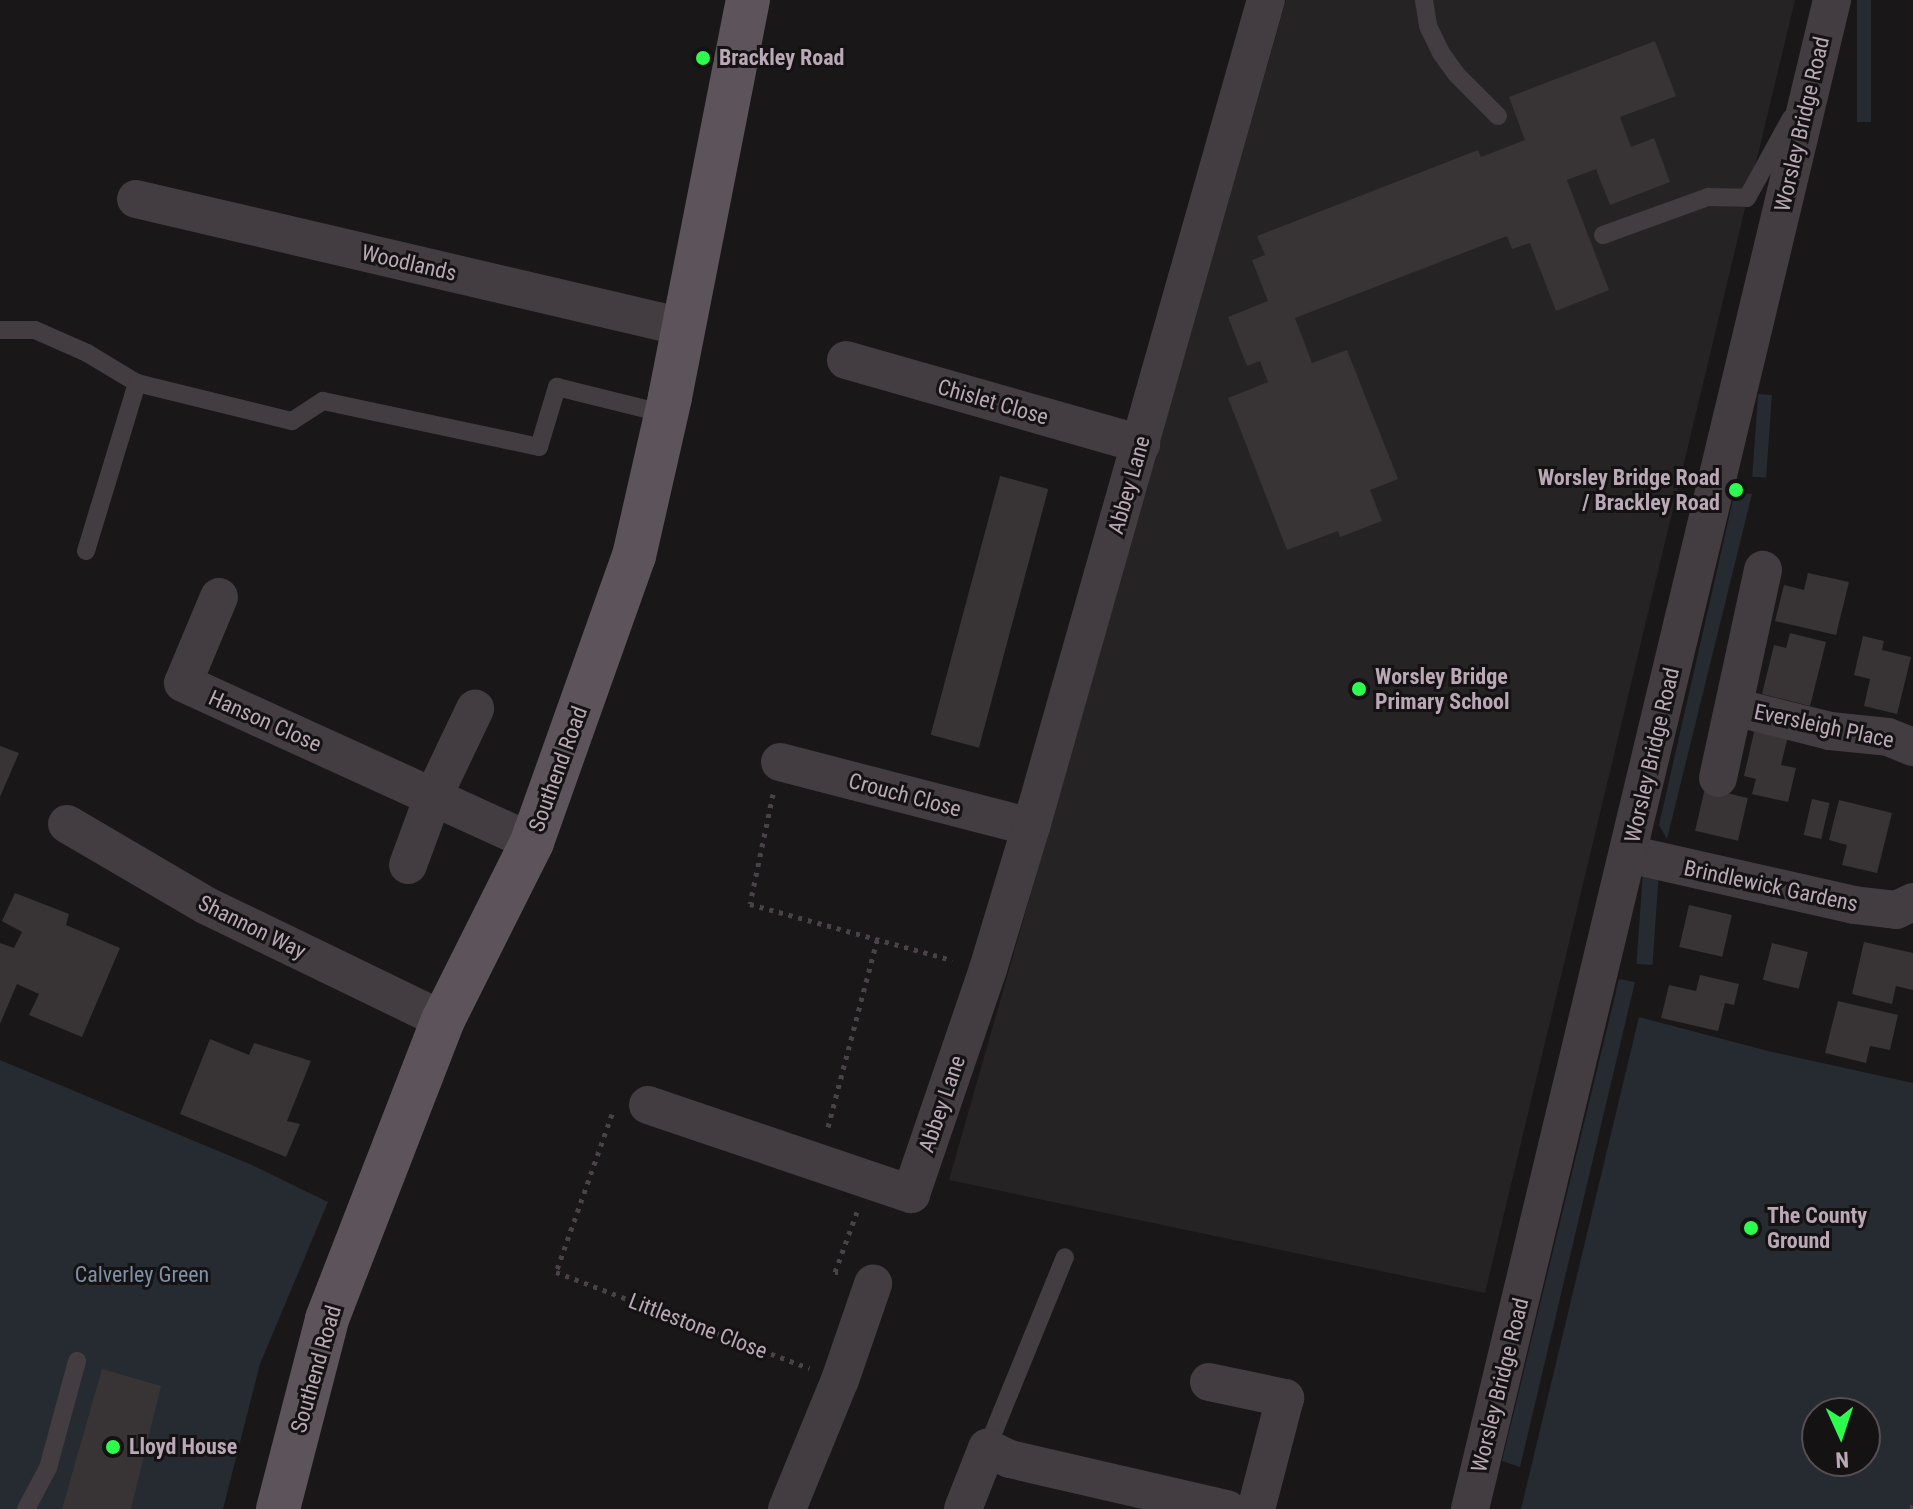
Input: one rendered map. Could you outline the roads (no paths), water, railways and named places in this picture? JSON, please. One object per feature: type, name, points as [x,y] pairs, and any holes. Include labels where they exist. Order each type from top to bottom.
[{"type":"main road","name":"Southend Road","points":[[278,1509],[327,1319],[443,1020],[532,842],[634,556],[666,414],[748,0]]},
{"type":"street","name":"Abbey Lane","points":[[648,1105],[911,1194],[988,969],[1031,827],[1266,0]]},
{"type":"street","name":"Worsley Bridge Road","points":[[1470,1509],[1832,0]]},
{"type":"street","name":"Woodlands","points":[[136,199],[683,327]]},
{"type":"street","name":"Chislet Close","points":[[846,360],[1141,444]]},
{"type":"street","name":"Eversleigh Place","points":[[1718,778],[1763,570]]},
{"type":"street","name":"Hanson Close","points":[[219,597],[183,683],[532,842]]},
{"type":"street","name":"Eversleigh Place","points":[[1734,707],[1830,731],[1888,737],[1913,747]]},
{"type":"street","points":[[408,865],[433,797],[475,709]]},
{"type":"street","name":"Crouch Close","points":[[780,762],[1031,827]]},
{"type":"street","name":"Shannon Way","points":[[67,824],[207,906],[443,1020]]},
{"type":"street","name":"Brindlewick Gardens","points":[[1628,854],[1854,905],[1896,910],[1913,902]]},
{"type":"street","points":[[790,1501],[840,1380],[873,1284]]},
{"type":"street","points":[[1209,1382],[1285,1398],[1256,1509]]},
{"type":"street","points":[[963,1509],[987,1448],[1010,1459],[1227,1509]]},
{"type":"lane","points":[[1424,0],[1428,26],[1441,53],[1457,75],[1498,116]]},
{"type":"lane","points":[[1603,235],[1708,197],[1728,194],[1747,198],[1813,77]]},
{"type":"lane","points":[[0,330],[35,330],[87,353],[137,383],[292,421],[323,401],[539,447],[557,387],[666,414]]},
{"type":"lane","points":[[86,551],[137,383]]},
{"type":"lane","points":[[987,1448],[1065,1257]]},
{"type":"lane","points":[[26,1509],[48,1468],[77,1361]]},
{"type":"place","name":"Brackley Road","points":[[703,58]]},
{"type":"place","name":"Worsley Bridge Road / Brackley Road","points":[[1736,490]]},
{"type":"place","name":"Worsley Bridge Primary School","points":[[1359,689]]},
{"type":"place","name":"The County Ground","points":[[1751,1228]]},
{"type":"place","name":"Lloyd House","points":[[113,1447]]},
{"type":"park label","name":"Calverley Green","points":[[142,1275]]}]
